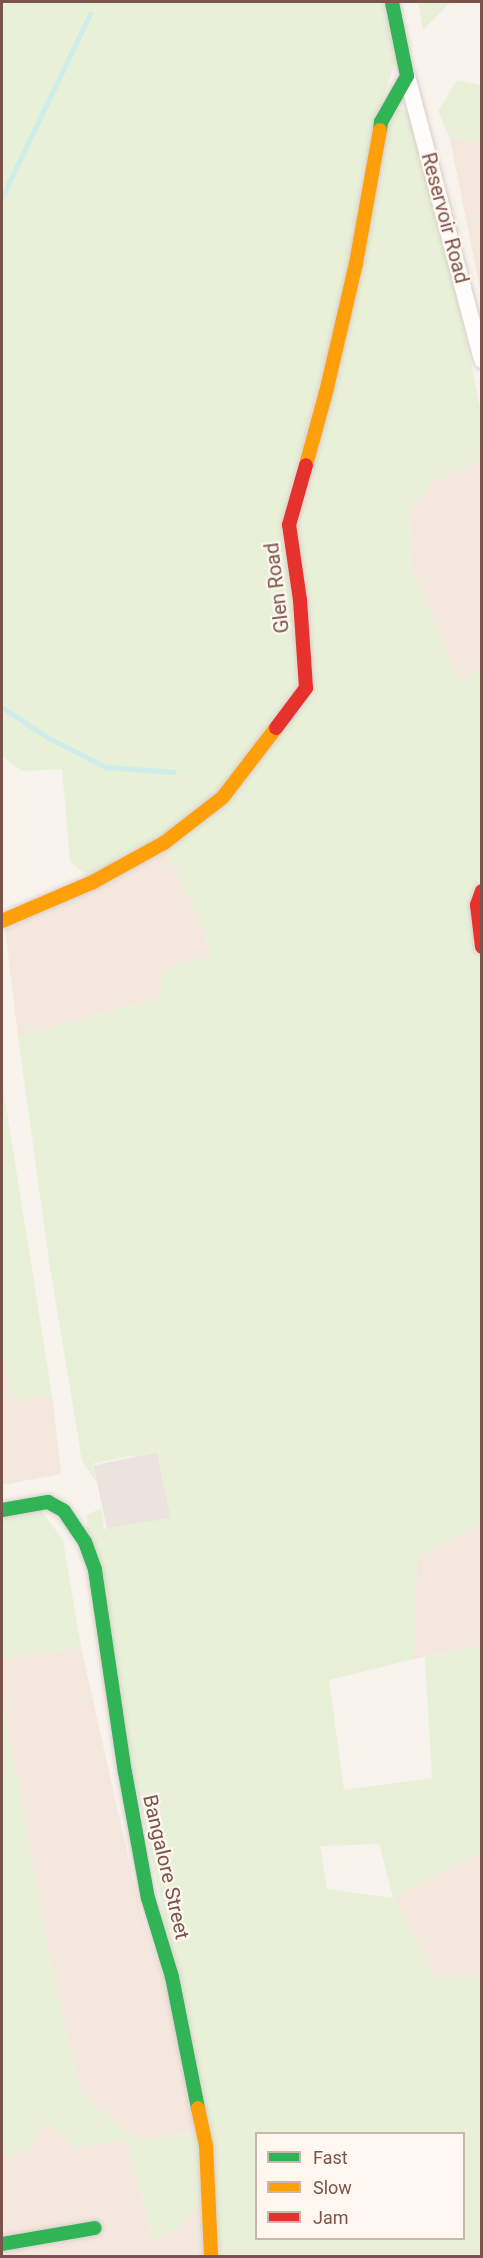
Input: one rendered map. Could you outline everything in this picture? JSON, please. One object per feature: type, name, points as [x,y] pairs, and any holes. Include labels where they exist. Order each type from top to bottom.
[{"type":"street","points":[[392,2],[407,76]]},
{"type":"street","name":"Reservoir Road","points":[[407,76],[482,360]]},
{"type":"street","name":"Glen Road","points":[[2,921],[93,882],[172,836],[223,797],[306,688],[300,600],[289,525],[333,365],[356,263],[381,122],[407,76]]},
{"type":"street","points":[[482,891],[477,905],[482,947]]},
{"type":"street","name":"Bangalore Street","points":[[2,1510],[48,1502],[64,1511],[77,1527],[95,1570],[125,1772],[148,1898],[172,1977],[206,2145],[211,2256]]},
{"type":"street","points":[[2,2244],[95,2228]]},
{"type":"shaded area","points":[[450,139],[481,141],[481,294]]},
{"type":"shaded area","points":[[481,459],[481,669],[459,682],[412,570],[410,510],[431,482]]},
{"type":"shaded area","points":[[166,851],[204,931],[210,958],[183,962],[158,998],[18,1036],[5,929]]},
{"type":"shaded area","points":[[2,1348],[12,1400],[52,1395],[61,1474],[2,1485]]},
{"type":"shaded area","points":[[157,1452],[171,1519],[108,1532],[93,1466]]},
{"type":"shaded area","points":[[481,1525],[481,1646],[414,1659],[417,1556]]},
{"type":"shaded area","points":[[81,1647],[141,1914],[168,1989],[197,2133],[134,2139],[80,2092],[48,1951],[13,1763],[2,1693],[2,1659]]},
{"type":"shaded area","points":[[481,1853],[481,1975],[436,1977],[393,1898]]},
{"type":"shaded area","points":[[46,2121],[77,2147],[126,2140],[153,2240],[202,2204],[207,2256],[2,2256],[2,2156],[26,2151]]},
{"type":"green space","points":[[2,2],[385,2],[398,54],[376,121],[347,280],[281,527],[295,604],[297,687],[217,793],[161,838],[89,878],[70,861],[62,769],[22,771],[3,757],[2,752]]},
{"type":"green space","points":[[418,2],[451,2],[423,30]]},
{"type":"green space","points":[[457,80],[481,85],[481,141],[450,139],[438,111]]},
{"type":"green space","points":[[402,108],[410,116],[419,141],[462,318],[481,413],[481,459],[431,482],[410,510],[412,570],[459,681],[481,669],[482,875],[472,896],[482,971],[482,1525],[417,1556],[414,1659],[329,1680],[344,1790],[432,1778],[425,1657],[481,1646],[481,1853],[393,1898],[436,1977],[481,1975],[481,2256],[219,2256],[162,1907],[87,1555],[87,1515],[101,1508],[104,1529],[171,1518],[157,1452],[94,1463],[96,1482],[82,1461],[49,1261],[18,1036],[158,998],[163,973],[183,962],[210,958],[204,931],[166,851],[314,695],[296,526],[391,112]],"holes":[[[379,1844],[393,1898],[327,1889],[320,1846]]]},
{"type":"green space","points":[[2,1081],[52,1395],[12,1400],[2,1348]]},
{"type":"green space","points":[[41,1510],[63,1540],[81,1647],[2,1659],[2,1518]]},
{"type":"green space","points":[[2,1693],[48,1951],[80,2092],[134,2139],[197,2133],[202,2204],[178,2228],[153,2240],[126,2140],[77,2147],[46,2122],[26,2152],[2,2156]]},
{"type":"waterway","points":[[2,197],[90,14]]},
{"type":"waterway","points":[[2,707],[47,737],[106,767],[174,772]]},
{"type":"traffic: fast","points":[[380,130],[381,122],[407,76],[392,2]]},
{"type":"traffic: fast","points":[[2,1510],[48,1502],[64,1511],[85,1542],[95,1570],[125,1772],[148,1898],[172,1977],[198,2108]]},
{"type":"traffic: fast","points":[[2,2244],[95,2228]]},
{"type":"traffic: slow","points":[[306,465],[327,388],[356,263],[380,130]]},
{"type":"traffic: slow","points":[[2,921],[93,882],[164,843],[223,797],[276,728]]},
{"type":"traffic: slow","points":[[198,2108],[206,2145],[211,2256]]},
{"type":"traffic: jam","points":[[276,728],[306,688],[300,600],[289,525],[306,465]]},
{"type":"traffic: jam","points":[[482,891],[477,905],[482,947]]}]
